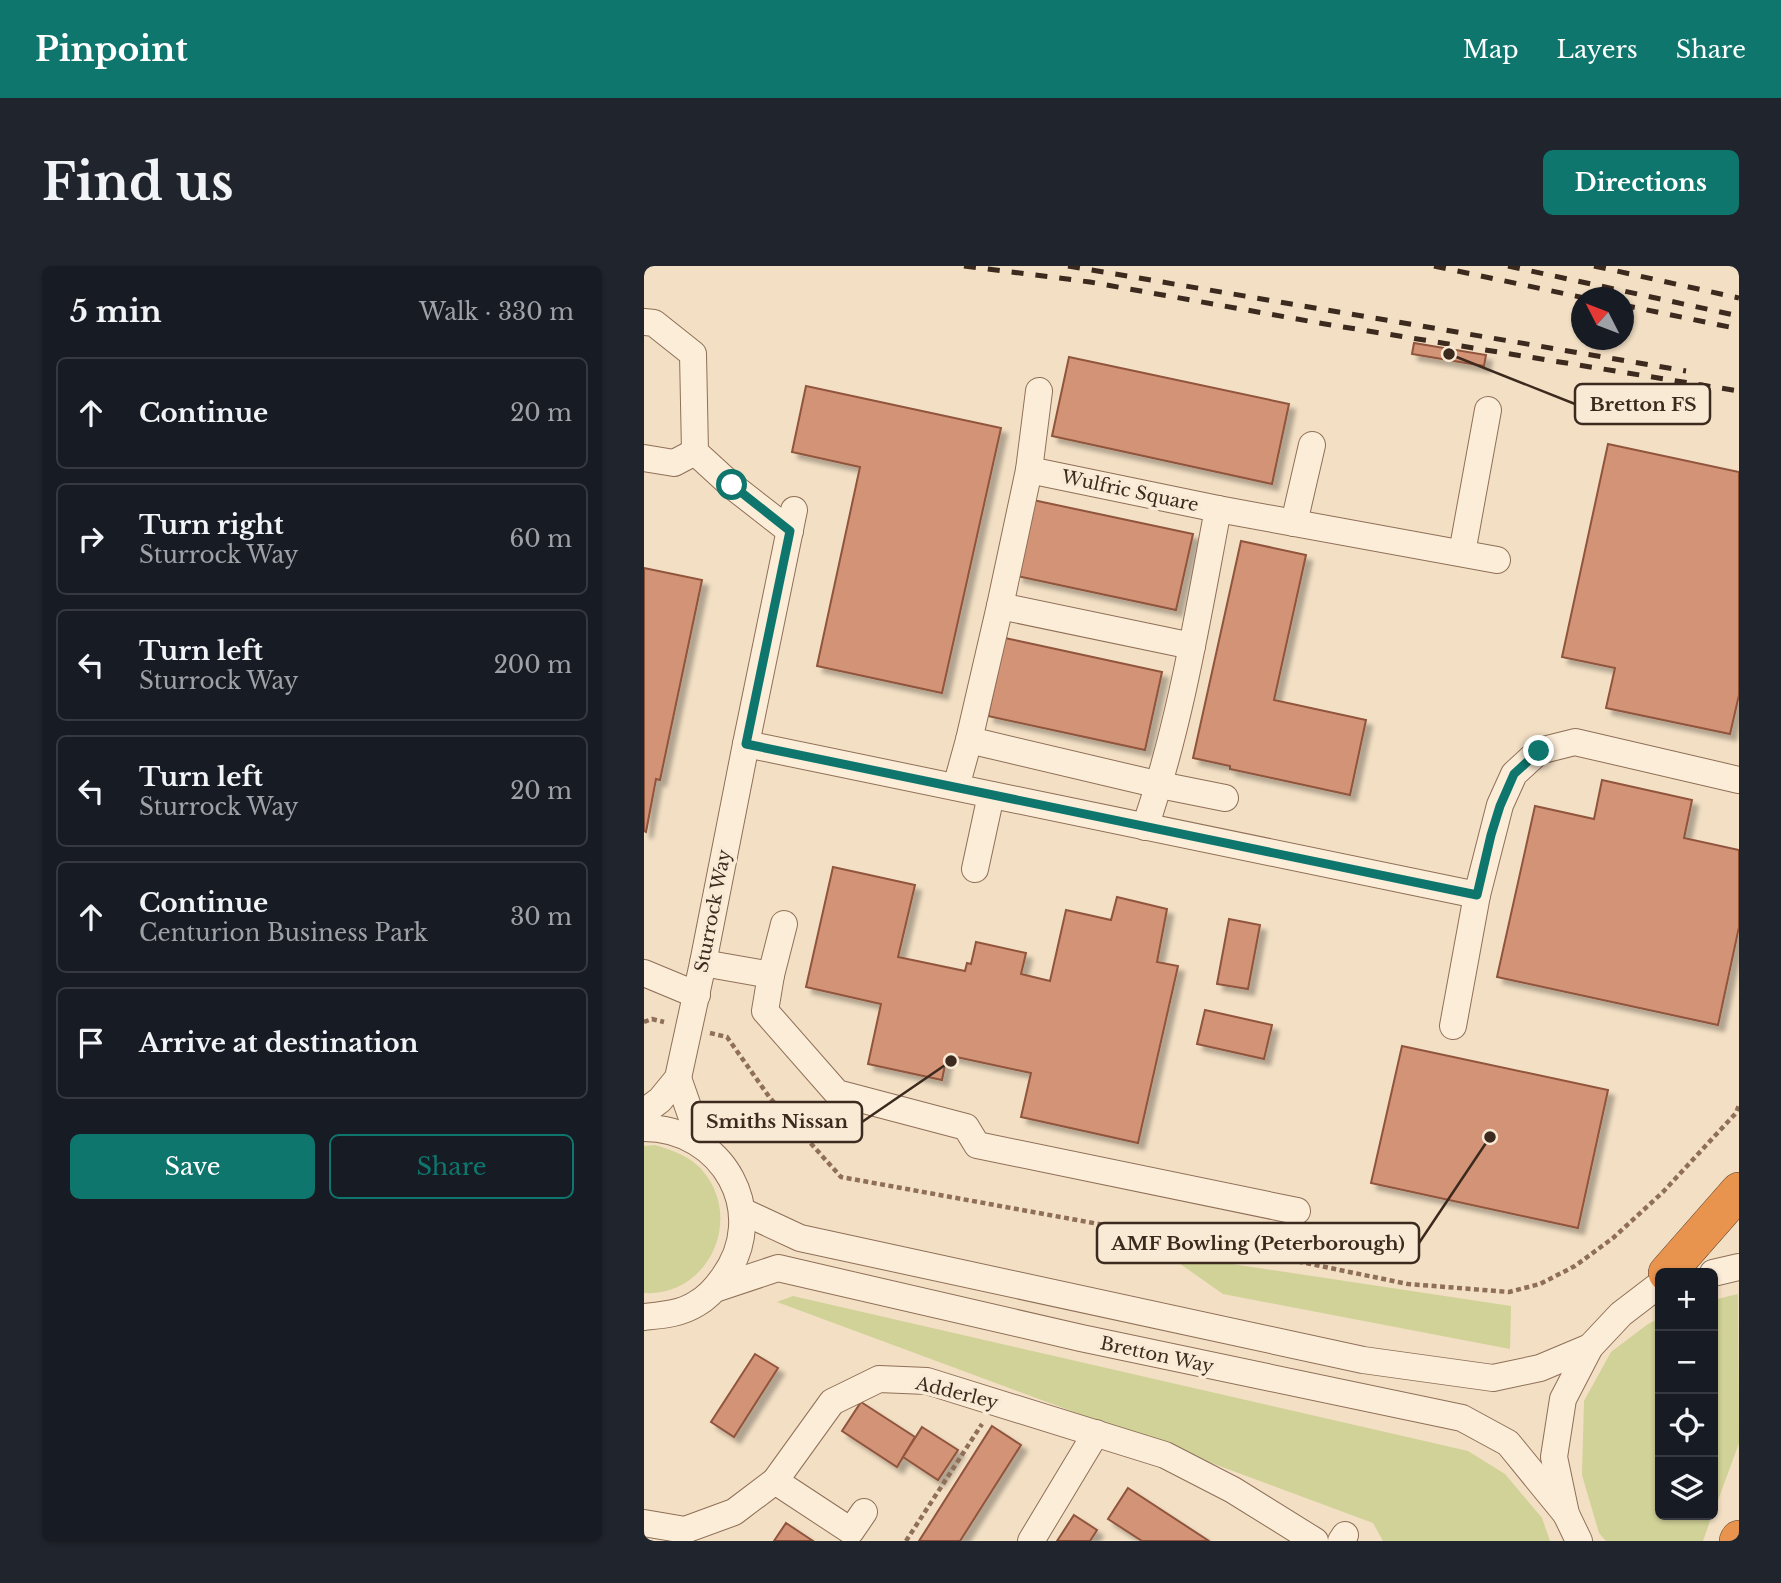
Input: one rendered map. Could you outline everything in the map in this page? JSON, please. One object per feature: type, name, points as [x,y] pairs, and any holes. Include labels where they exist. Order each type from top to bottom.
[{"type":"highway","points":[[1673,1268],[1739,1191]]},
{"type":"street","points":[[644,322],[654,323],[693,354],[695,452],[674,463],[644,458]]},
{"type":"street","points":[[956,787],[1000,606],[1028,470],[1039,391]]},
{"type":"street","points":[[1462,553],[1488,410]]},
{"type":"street","points":[[1294,523],[1312,445]]},
{"type":"street","name":"Sturrock Way","points":[[644,1112],[660,1100],[678,1077],[704,962],[792,520],[732,485],[695,452]]},
{"type":"street","name":"Wulfric Square","points":[[1028,470],[1218,509],[1192,646],[1160,785],[1145,827]]},
{"type":"street","points":[[1218,509],[1497,560]]},
{"type":"street","points":[[1000,606],[1192,646]]},
{"type":"street","points":[[968,740],[1225,798]]},
{"type":"street","points":[[1453,1026],[1477,895],[1500,806],[1514,774],[1539,751],[1575,743],[1739,780]]},
{"type":"street","points":[[746,744],[1477,895]]},
{"type":"street","points":[[975,869],[991,795]]},
{"type":"street","points":[[784,923],[765,1012],[837,1093],[966,1127],[977,1145],[1297,1211]]},
{"type":"street","points":[[704,962],[771,975]]},
{"type":"street","points":[[644,973],[696,995]]},
{"type":"street","points":[[678,1077],[701,1144]]},
{"type":"street","points":[[644,1128],[675,1132],[701,1144],[721,1162],[735,1185],[742,1211],[741,1239],[732,1266],[715,1289],[696,1304],[673,1314],[644,1337]]},
{"type":"street","points":[[742,1211],[800,1238],[1363,1360],[1493,1378],[1540,1368],[1590,1347]]},
{"type":"street","points":[[1718,1272],[1739,1267]]},
{"type":"street","name":"Bretton Way","points":[[715,1289],[778,1268],[1081,1338],[1462,1418],[1508,1443],[1566,1514]]},
{"type":"street","points":[[1579,1541],[1566,1514],[1554,1457],[1563,1399],[1590,1347],[1621,1314],[1655,1287]]},
{"type":"street","points":[[644,1317],[673,1314]]},
{"type":"street","name":"Adderley","points":[[644,1523],[685,1536],[734,1512],[775,1481],[832,1402],[879,1379],[928,1381],[1165,1455],[1233,1490],[1315,1541]]},
{"type":"street","points":[[1031,1541],[1096,1433]]},
{"type":"street","points":[[775,1481],[852,1531],[864,1511]]},
{"type":"path","points":[[644,1022],[652,1019]]},
{"type":"path","points":[[727,1037],[769,1098],[841,1177],[1247,1251],[1408,1284],[1510,1292],[1540,1284],[1575,1266],[1612,1238],[1663,1192],[1736,1113],[1739,1105]]},
{"type":"path","points":[[906,1541],[996,1402]]},
{"type":"green space","points":[[655,1145],[683,1155],[701,1169],[717,1197],[720,1217],[718,1237],[711,1255],[699,1271],[684,1284],[665,1291],[644,1293],[644,1146]]},
{"type":"green space","points":[[1166,1254],[1511,1306],[1510,1349],[1223,1294]]},
{"type":"green space","points":[[1738,1294],[1739,1443],[1718,1500],[1718,1331],[1718,1299]]},
{"type":"green space","points":[[793,1296],[1468,1451],[1505,1474],[1542,1518],[1550,1541],[1383,1541],[1373,1523],[777,1302]]},
{"type":"green space","points":[[1655,1320],[1655,1520],[1710,1520],[1703,1541],[1606,1541],[1599,1533],[1582,1475],[1584,1401],[1611,1352]]},
{"type":"building","points":[[1414,343],[1486,355],[1484,366],[1412,354]]},
{"type":"building","points":[[1069,357],[1289,404],[1272,484],[1052,436]]},
{"type":"building","points":[[806,386],[1001,428],[942,693],[817,666],[860,467],[792,452]]},
{"type":"building","points":[[1608,444],[1739,472],[1739,695],[1730,734],[1606,708],[1615,668],[1562,657]]},
{"type":"building","points":[[1033,500],[1193,534],[1176,610],[1017,576]]},
{"type":"building","points":[[1241,541],[1306,555],[1274,700],[1366,720],[1350,795],[1230,769],[1230,766],[1193,758]]},
{"type":"building","points":[[644,568],[702,580],[660,780],[656,779],[646,832],[644,831]]},
{"type":"building","points":[[1005,638],[1162,672],[1145,750],[988,716]]},
{"type":"building","points":[[1602,780],[1692,800],[1684,838],[1739,850],[1739,927],[1718,1025],[1497,977],[1535,806],[1594,819]]},
{"type":"building","points":[[833,867],[915,885],[898,957],[965,971],[967,963],[971,964],[976,942],[1026,953],[1021,974],[1050,981],[1066,910],[1111,920],[1117,897],[1167,909],[1157,962],[1178,966],[1138,1143],[1021,1117],[1031,1073],[947,1055],[942,1080],[868,1064],[881,1004],[806,987]]},
{"type":"building","points":[[1229,919],[1260,925],[1248,989],[1217,984]]},
{"type":"building","points":[[1205,1010],[1272,1025],[1264,1059],[1197,1044]]},
{"type":"building","points":[[1402,1046],[1608,1090],[1578,1228],[1371,1183]]},
{"type":"building","points":[[755,1354],[778,1368],[734,1437],[711,1422]]},
{"type":"building","points":[[861,1402],[915,1437],[897,1467],[842,1431]]},
{"type":"building","points":[[992,1426],[1021,1445],[960,1541],[919,1541]]},
{"type":"building","points":[[922,1427],[958,1450],[938,1480],[903,1457]]},
{"type":"building","points":[[1128,1488],[1209,1541],[1142,1541],[1108,1519]]},
{"type":"building","points":[[1074,1515],[1097,1530],[1090,1541],[1057,1541]]},
{"type":"building","points":[[786,1523],[813,1541],[774,1541]]},
{"type":"railway","points":[[964,266],[1090,282],[1325,324],[1739,391]]},
{"type":"railway","points":[[1068,266],[1686,371]]},
{"type":"railway","points":[[1434,266],[1571,295]]},
{"type":"railway","points":[[1508,266],[1739,316]]},
{"type":"railway","points":[[1594,266],[1739,298]]},
{"type":"railway","points":[[1634,307],[1739,329]]},
{"type":"place","name":"Bretton FS","points":[[1449,354]]},
{"type":"place","name":"Smiths Nissan","points":[[951,1061]]},
{"type":"place","name":"AMF Bowling (Peterborough)","points":[[1490,1137]]},
{"type":"route","points":[[732,485],[790,531],[746,744],[1477,895],[1500,806],[1514,774],[1539,751]]}]
